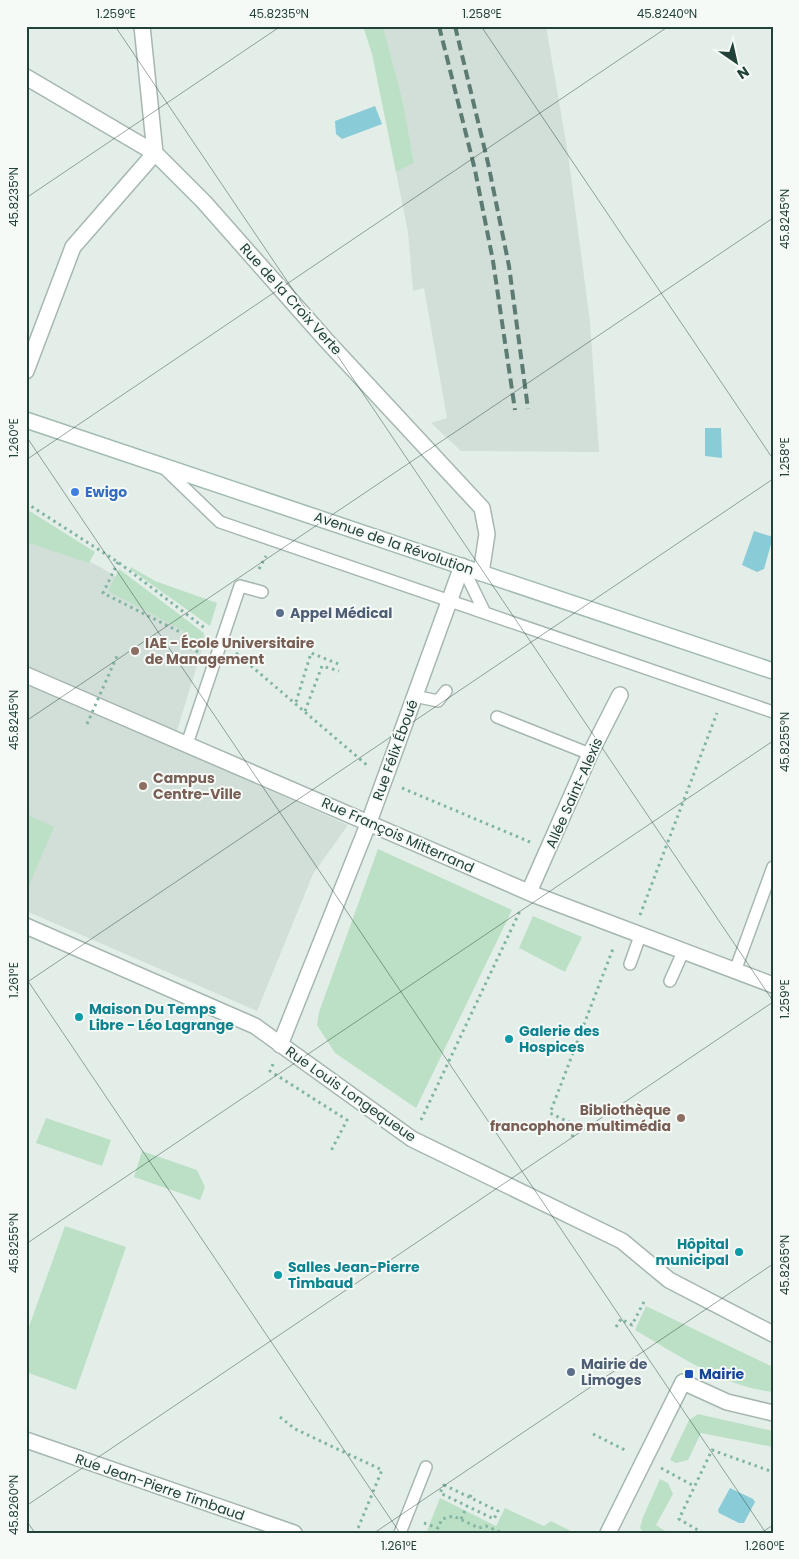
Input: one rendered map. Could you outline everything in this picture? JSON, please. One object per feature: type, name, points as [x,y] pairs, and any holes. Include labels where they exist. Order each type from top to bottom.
[{"type":"street","points":[[26,371],[73,247],[155,153],[142,26]]},
{"type":"street","name":"Rue de la Croix Verte","points":[[26,77],[155,153],[204,202],[326,340],[482,508],[487,534],[481,573]]},
{"type":"street","name":"Avenue de la Révolution","points":[[26,420],[158,462],[767,670]]},
{"type":"street","name":"Rue Félix Éboué","points":[[280,1045],[369,822],[448,600],[462,566]]},
{"type":"street","name":"Rue François Mitterrand","points":[[26,675],[529,892],[773,985]]},
{"type":"street","name":"Allée Saint-Alexis","points":[[529,892],[590,754],[620,695]]},
{"type":"street","name":"Rue Louis Longequeue","points":[[26,926],[255,1026],[412,1139],[622,1241],[669,1280],[773,1334]]},
{"type":"street","points":[[648,1277],[669,1280]]},
{"type":"street","points":[[608,1533],[683,1382],[727,1402],[773,1413]]},
{"type":"street","name":"Rue Jean-Pierre Timbaud","points":[[26,1440],[267,1529],[294,1533]]},
{"type":"lane","points":[[158,462],[220,522],[773,712]]},
{"type":"lane","points":[[462,566],[485,613]]},
{"type":"lane","points":[[187,744],[240,586],[262,592]]},
{"type":"lane","points":[[414,696],[438,700],[446,691]]},
{"type":"lane","points":[[496,717],[590,754]]},
{"type":"lane","points":[[735,971],[773,867]]},
{"type":"lane","points":[[630,964],[631,932]]},
{"type":"lane","points":[[670,981],[683,952]]},
{"type":"lane","points":[[400,1533],[426,1468]]},
{"type":"path","points":[[118,562],[103,593],[180,632]]},
{"type":"path","points":[[296,702],[311,654],[341,665]]},
{"type":"path","points":[[87,724],[117,656]]},
{"type":"path","points":[[305,711],[322,666],[339,671]]},
{"type":"path","points":[[572,1137],[577,1126],[550,1113],[631,932],[720,705]]},
{"type":"path","points":[[384,780],[532,843],[552,840]]},
{"type":"path","points":[[412,1139],[529,892]]},
{"type":"path","points":[[290,1084],[347,1120],[331,1151]]},
{"type":"path","points":[[616,1327],[621,1319],[632,1325],[645,1300]]},
{"type":"path","points":[[280,1418],[294,1429],[382,1470],[356,1533]]},
{"type":"path","points":[[593,1434],[617,1446]]},
{"type":"path","points":[[703,1533],[679,1518],[712,1450],[773,1472]]},
{"type":"path","points":[[444,1485],[470,1498],[498,1511],[494,1519],[440,1493],[444,1485]]},
{"type":"path","points":[[470,1498],[473,1491]]},
{"type":"path","points":[[461,1519],[467,1506]]},
{"type":"path","points":[[424,1523],[437,1531],[442,1519],[453,1516],[479,1528],[486,1526],[502,1533]]},
{"type":"path","points":[[477,1533],[479,1528]]},
{"type":"shaded area","points":[[383,26],[546,26],[568,154],[590,322],[599,452],[461,451],[431,423],[447,418],[424,288],[413,291],[408,232],[396,172],[414,163],[403,102]]},
{"type":"shaded area","name":"Campus Centre-Ville","points":[[26,531],[102,568],[206,636],[172,747],[348,825],[313,874],[257,1011],[26,911]]},
{"type":"green space","points":[[363,26],[383,26],[403,102],[414,163],[396,172],[372,54]]},
{"type":"green space","points":[[28,510],[95,552],[89,563],[26,542],[26,515]]},
{"type":"green space","points":[[131,567],[155,581],[217,603],[210,626],[130,569]]},
{"type":"green space","points":[[119,569],[204,633],[200,644],[181,635],[184,631],[108,591]]},
{"type":"green space","points":[[26,814],[54,827],[26,892]]},
{"type":"green space","points":[[378,849],[512,910],[416,1108],[335,1053],[317,1025],[319,1012]]},
{"type":"green space","points":[[533,916],[582,937],[565,972],[519,948]]},
{"type":"green space","points":[[46,1118],[111,1140],[102,1166],[36,1143]]},
{"type":"green space","points":[[142,1151],[197,1170],[205,1187],[200,1200],[134,1177]]},
{"type":"green space","points":[[65,1226],[126,1247],[76,1390],[26,1372],[26,1335]]},
{"type":"green space","points":[[646,1306],[773,1367],[773,1392],[754,1389],[718,1376],[684,1359],[635,1330]]},
{"type":"green space","points":[[698,1414],[773,1431],[773,1447],[701,1433],[688,1460],[676,1463],[670,1460],[689,1420]]},
{"type":"green space","points":[[660,1479],[668,1483],[673,1494],[656,1525],[668,1533],[644,1533],[640,1528],[643,1517]]},
{"type":"green space","points":[[440,1498],[496,1526],[505,1508],[544,1526],[551,1521],[575,1533],[426,1533]]},
{"type":"water","points":[[375,106],[382,124],[342,139],[336,134],[335,121]]},
{"type":"water","points":[[705,428],[721,428],[722,458],[705,456]]},
{"type":"water","points":[[754,531],[773,537],[764,569],[757,572],[742,565]]},
{"type":"water","points":[[730,1488],[753,1499],[755,1502],[744,1523],[739,1523],[719,1513],[718,1510]]},
{"type":"railway","points":[[439,26],[475,170],[493,261],[515,410]]},
{"type":"railway","points":[[455,26],[488,163],[509,266],[528,409]]},
{"type":"place","name":"Ewigo","points":[[75,492]]},
{"type":"place","name":"Appel Médical","points":[[280,613]]},
{"type":"place","name":"IAE - École Universitaire de Management","points":[[135,651]]},
{"type":"place","name":"Campus Centre-Ville","points":[[143,786]]},
{"type":"place","name":"Maison Du Temps Libre - Léo Lagrange","points":[[79,1017]]},
{"type":"place","name":"Galerie des Hospices","points":[[509,1039]]},
{"type":"place","name":"Bibliothèque francophone multimédia","points":[[681,1118]]},
{"type":"place","name":"Hôpital municipal","points":[[739,1252]]},
{"type":"place","name":"Salles Jean-Pierre Timbaud","points":[[278,1275]]},
{"type":"place","name":"Mairie de Limoges","points":[[571,1372]]},
{"type":"place","name":"Mairie","points":[[689,1374]]}]
